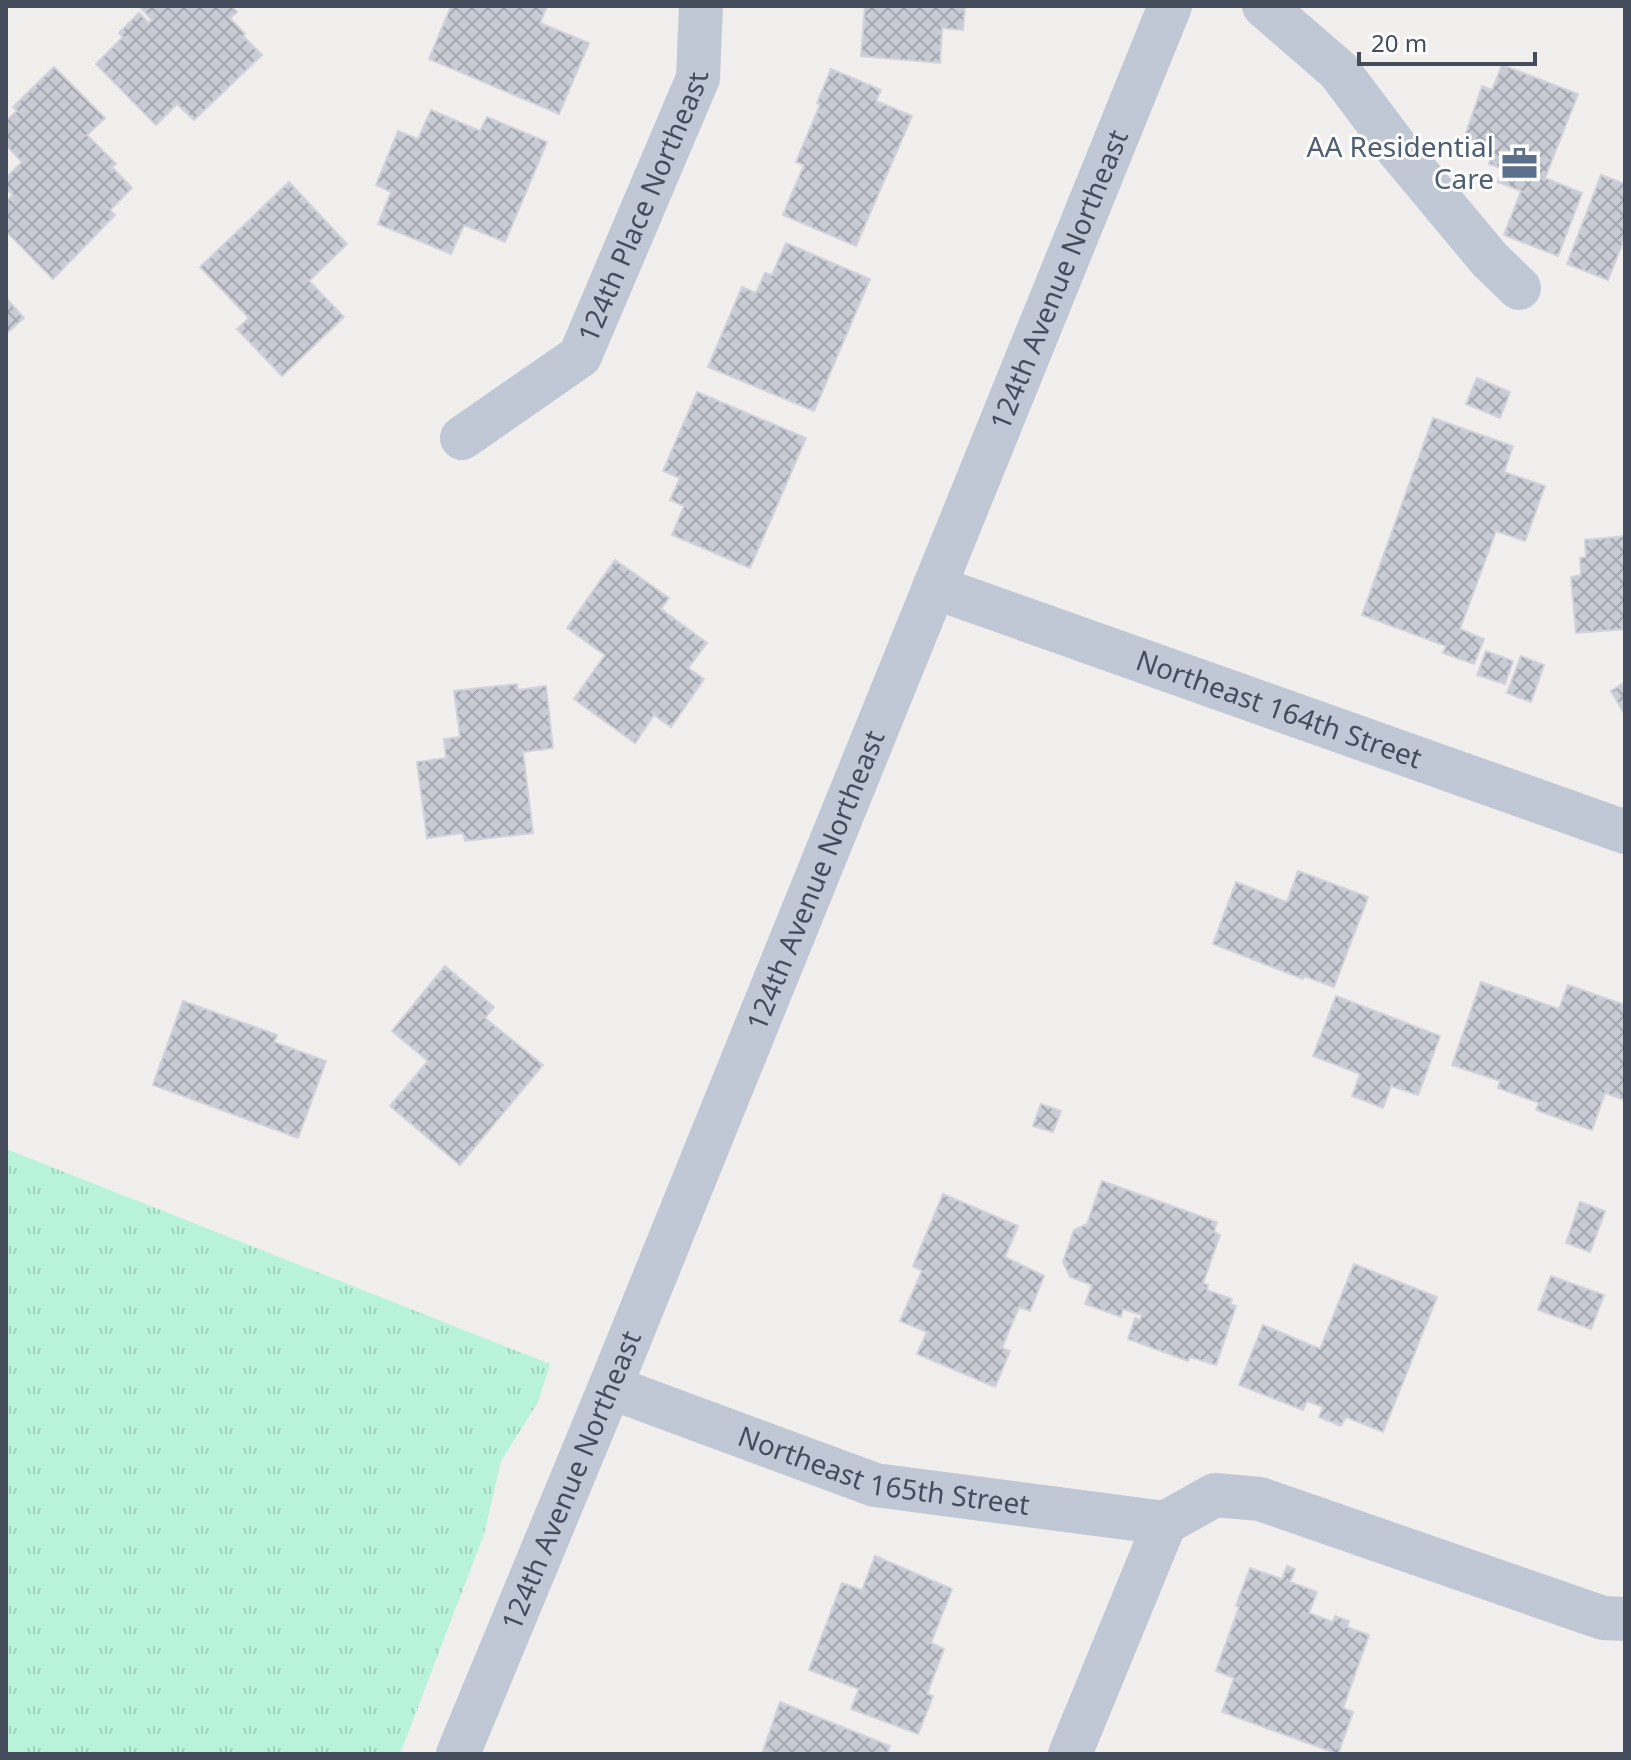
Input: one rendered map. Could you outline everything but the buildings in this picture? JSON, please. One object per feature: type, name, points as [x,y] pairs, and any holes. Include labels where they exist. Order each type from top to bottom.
[{"type":"street","name":"124th Place Northeast","points":[[462,438],[580,356],[698,78],[701,6]]},
{"type":"street","name":"124th Avenue Northeast","points":[[458,1754],[1170,6]]},
{"type":"street","points":[[1264,6],[1338,70],[1409,163],[1490,260],[1519,288]]},
{"type":"street","name":"Northeast 164th Street","points":[[934,587],[1625,832]]},
{"type":"street","name":"Northeast 165th Street","points":[[610,1387],[875,1485],[1165,1523]]},
{"type":"street","points":[[1070,1754],[1165,1523],[1215,1495],[1260,1499],[1603,1618],[1625,1619]]},
{"type":"green space","points":[[6,1149],[550,1364],[538,1402],[501,1461],[484,1534],[400,1754],[6,1754]]},
{"type":"place","name":"AA Residential Care","points":[[1520,163]]}]
